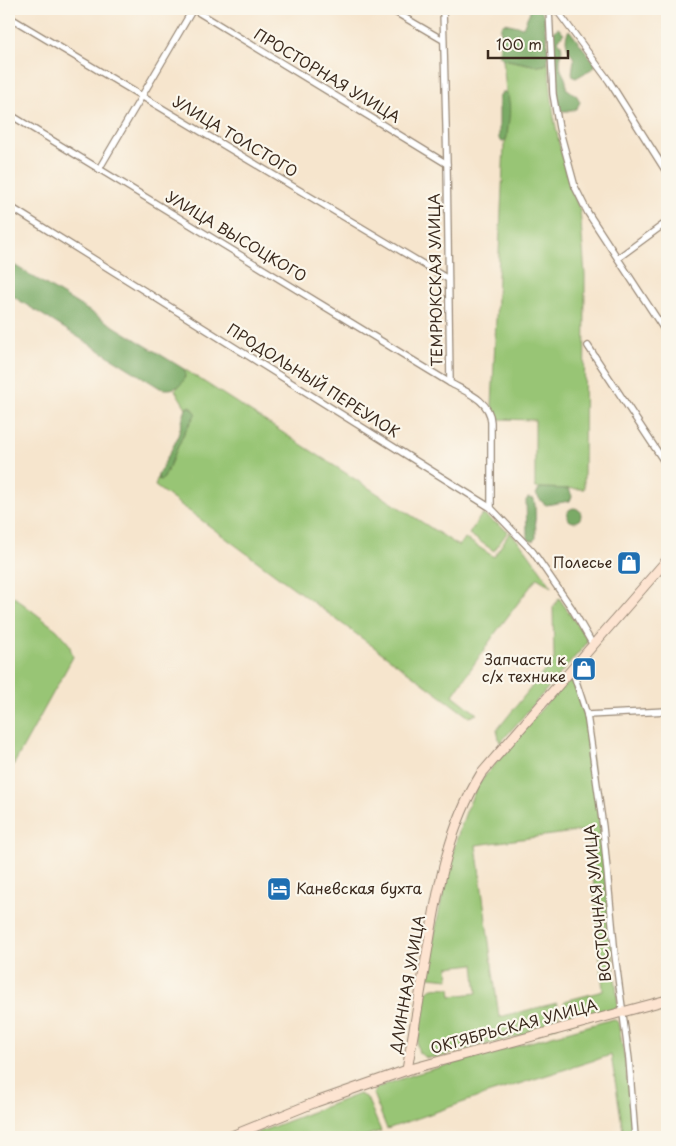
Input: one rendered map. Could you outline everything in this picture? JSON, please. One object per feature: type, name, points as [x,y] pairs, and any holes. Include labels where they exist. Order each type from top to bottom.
[{"type":"street","points":[[99,169],[193,9]]},
{"type":"street","name":"ПРОСТОРНАЯ УЛИЦА","points":[[193,9],[448,164]]},
{"type":"street","points":[[390,9],[443,40]]},
{"type":"street","name":"ТЕМРЮКСКАЯ УЛИЦА","points":[[443,9],[448,164],[450,382],[482,402],[490,412],[491,508]]},
{"type":"street","points":[[549,9],[553,94],[559,128],[571,171],[583,204],[667,334]]},
{"type":"street","points":[[556,9],[609,81],[667,173]]},
{"type":"street","name":"УЛИЦА ТОЛСТОГО","points":[[9,17],[448,279]]},
{"type":"street","name":"УЛИЦА ВЫСОЦКОГО","points":[[9,114],[450,382]]},
{"type":"street","name":"ПРОДОЛЬНЫЙ ПЕРЕУЛОК","points":[[9,206],[491,508]]},
{"type":"street","points":[[618,258],[667,222]]},
{"type":"street","points":[[588,346],[667,466]]},
{"type":"street","points":[[491,508],[533,552],[571,607],[593,645]]},
{"type":"street","name":"ДЛИННАЯ УЛИЦА","points":[[407,1070],[433,918],[446,858],[456,824],[481,774],[667,560]]},
{"type":"street","name":"ВОСТОЧНАЯ УЛИЦА","points":[[572,669],[587,715],[603,827],[614,955],[629,1059],[635,1137]]},
{"type":"street","points":[[587,715],[667,710]]},
{"type":"street","name":"ОКТЯБРЬСКАЯ УЛИЦА","points":[[229,1137],[316,1102],[407,1070],[667,1000]]},
{"type":"green space","points":[[531,9],[538,9],[544,15],[548,62],[545,65],[538,66],[503,59],[499,55],[501,26],[504,23],[523,27]]},
{"type":"green space","points":[[558,28],[564,33],[558,40],[562,51],[560,67],[566,81],[566,88],[577,96],[580,102],[577,108],[572,111],[561,111],[557,101],[558,91],[554,88],[553,32]]},
{"type":"green space","points":[[569,30],[595,63],[595,67],[576,78],[573,77],[572,73],[574,59],[566,42]]},
{"type":"green space","points":[[503,59],[538,66],[545,65],[548,62],[554,118],[559,143],[572,192],[580,210],[585,275],[584,489],[535,488],[535,420],[495,419],[492,406],[504,145],[507,136],[508,96]]},
{"type":"green space","points":[[502,92],[506,92],[510,108],[507,136],[506,140],[502,142],[499,139],[499,97]]},
{"type":"green space","points":[[9,262],[184,369],[185,375],[182,383],[175,388],[160,388],[9,294]]},
{"type":"green space","points":[[184,369],[459,546],[465,538],[494,557],[510,532],[526,550],[552,587],[537,578],[496,632],[453,695],[477,714],[469,717],[155,486],[158,475],[158,479],[164,477],[184,433],[196,413],[191,406],[186,408],[175,390],[183,381]]},
{"type":"green space","points":[[190,406],[196,413],[184,433],[164,478],[158,479],[158,475],[177,439],[186,408]]},
{"type":"green space","points":[[540,488],[569,489],[572,496],[570,501],[546,505],[536,494]]},
{"type":"green space","points":[[528,498],[534,499],[535,505],[536,538],[533,541],[529,540],[527,535],[526,500]]},
{"type":"green space","points":[[571,508],[577,508],[581,515],[577,522],[571,522],[567,518],[567,512]]},
{"type":"green space","points":[[482,514],[508,531],[494,551],[469,534]]},
{"type":"green space","points":[[9,593],[57,630],[69,644],[73,657],[9,773]]},
{"type":"green space","points":[[559,598],[587,639],[587,643],[500,743],[497,730],[554,659],[553,608]]},
{"type":"green space","points":[[566,680],[573,681],[586,718],[600,827],[618,1005],[616,1009],[568,1023],[566,1021],[564,1001],[603,991],[589,830],[476,845],[499,1017],[557,1003],[560,1023],[558,1026],[439,1057],[427,1058],[419,1053],[417,1045],[427,991],[433,988],[450,988],[451,996],[477,993],[474,964],[448,967],[449,979],[429,977],[427,974],[448,872],[466,812],[475,790],[483,778]]},
{"type":"green space","points":[[613,1019],[618,1022],[625,1060],[633,1137],[624,1137],[611,1055],[490,1093],[387,1129],[373,1094],[376,1088],[412,1075]]},
{"type":"green space","points":[[359,1094],[367,1098],[381,1131],[362,1137],[254,1137],[254,1134]]},
{"type":"place","name":"Полесье","points":[[629,563]]},
{"type":"place","name":"Запчасти к с/х технике","points":[[584,669]]},
{"type":"place","name":"Каневская бухта","points":[[279,889]]}]
